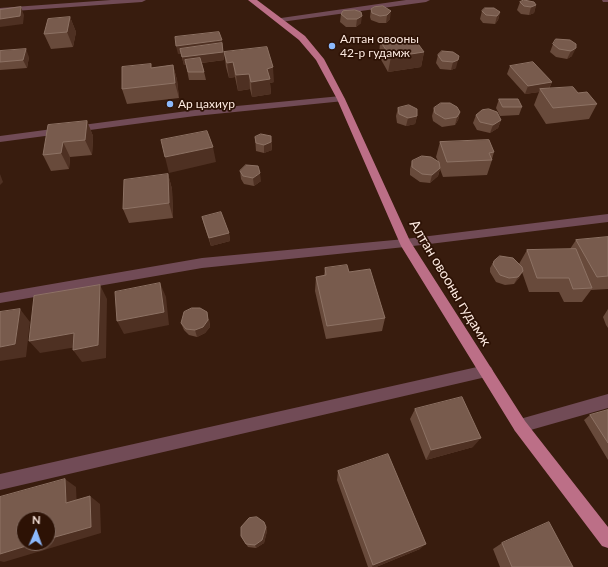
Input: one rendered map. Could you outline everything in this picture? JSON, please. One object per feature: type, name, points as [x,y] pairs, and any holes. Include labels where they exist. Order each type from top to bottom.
[{"type":"main road","name":"Алтан овооны гудамж","points":[[252,0],[281,20],[302,38],[320,59],[341,98],[405,243],[520,426],[608,540]]},
{"type":"street","points":[[0,10],[142,0]]},
{"type":"street","points":[[281,20],[381,4],[426,0]]},
{"type":"street","points":[[0,140],[165,117],[341,98]]},
{"type":"street","points":[[0,298],[202,263],[405,243],[608,218]]},
{"type":"street","points":[[0,482],[486,371]]},
{"type":"street","points":[[520,426],[608,401]]},
{"type":"building","points":[[524,0],[534,2],[536,5],[531,7],[524,6],[520,2]]},
{"type":"building","points":[[383,6],[391,11],[387,15],[380,16],[372,13],[371,9],[374,7]]},
{"type":"building","points":[[21,7],[20,16],[0,19],[0,10]]},
{"type":"building","points":[[485,8],[494,8],[500,12],[497,16],[486,15],[482,11]]},
{"type":"building","points":[[355,10],[361,12],[362,16],[357,19],[347,19],[341,14],[343,11]]},
{"type":"building","points":[[70,17],[67,32],[44,34],[48,19]]},
{"type":"building","points":[[219,32],[222,40],[176,46],[175,37]]},
{"type":"building","points":[[413,37],[424,52],[391,57],[380,41]]},
{"type":"building","points":[[556,39],[570,40],[576,44],[576,48],[571,51],[559,49],[553,44]]},
{"type":"building","points":[[222,43],[223,52],[182,57],[180,49]]},
{"type":"building","points":[[267,47],[273,67],[267,69],[270,79],[251,82],[249,74],[236,75],[233,62],[227,63],[224,52]]},
{"type":"building","points":[[26,49],[23,60],[0,62],[0,51]]},
{"type":"building","points":[[442,51],[453,52],[459,56],[458,60],[453,62],[442,61],[438,55]]},
{"type":"building","points":[[200,58],[204,72],[188,72],[185,60]]},
{"type":"building","points":[[533,62],[552,82],[528,86],[510,66]]},
{"type":"building","points":[[151,64],[151,68],[173,65],[175,83],[122,89],[122,67]]},
{"type":"building","points":[[573,87],[578,93],[587,92],[597,104],[553,108],[540,89]]},
{"type":"building","points":[[499,99],[518,99],[522,107],[503,107]]},
{"type":"building","points":[[441,103],[450,103],[457,107],[460,112],[457,117],[445,119],[435,113],[434,108]]},
{"type":"building","points":[[409,105],[417,109],[417,116],[408,118],[399,114],[398,108]]},
{"type":"building","points":[[489,109],[497,112],[501,120],[493,125],[480,122],[476,115],[482,110]]},
{"type":"building","points":[[87,121],[85,140],[63,142],[61,153],[43,155],[48,125]]},
{"type":"building","points":[[207,131],[213,147],[165,157],[161,140]]},
{"type":"building","points":[[261,134],[271,136],[271,142],[264,145],[256,143],[255,137]]},
{"type":"building","points":[[489,140],[494,152],[489,153],[492,160],[447,162],[440,142]]},
{"type":"building","points":[[422,156],[431,157],[439,162],[440,168],[432,175],[422,174],[412,167],[412,161]]},
{"type":"building","points":[[246,165],[258,166],[260,173],[253,178],[243,176],[240,171]]},
{"type":"building","points":[[168,174],[169,203],[123,209],[124,180]]},
{"type":"building","points":[[221,212],[229,233],[209,238],[202,217]]},
{"type":"building","points":[[608,237],[608,276],[597,277],[576,240]]},
{"type":"building","points":[[576,249],[592,288],[573,289],[569,278],[537,278],[527,250]]},
{"type":"building","points":[[500,256],[513,258],[522,267],[523,271],[518,277],[509,278],[500,275],[493,264],[494,261]]},
{"type":"building","points":[[347,265],[349,272],[370,269],[385,318],[327,326],[316,277],[326,275],[325,268]]},
{"type":"building","points":[[160,283],[164,312],[117,321],[115,292]]},
{"type":"building","points":[[100,285],[98,345],[73,350],[74,333],[29,341],[34,296]]},
{"type":"building","points":[[192,308],[200,308],[207,312],[208,320],[203,327],[195,330],[186,329],[181,323],[184,312]]},
{"type":"building","points":[[20,309],[15,344],[0,347],[0,312]]},
{"type":"building","points":[[462,397],[481,438],[431,450],[415,409]]},
{"type":"building","points":[[608,410],[608,443],[590,415]]},
{"type":"building","points":[[388,454],[426,544],[373,565],[338,471]]},
{"type":"building","points":[[65,479],[66,503],[90,496],[91,527],[56,537],[56,511],[16,511],[16,549],[0,554],[0,497]]},
{"type":"building","points":[[257,517],[264,522],[266,527],[262,540],[255,545],[246,544],[241,536],[241,527],[249,518]]},
{"type":"building","points":[[549,522],[573,567],[512,567],[502,543]]},
{"type":"place","name":"Алтан овооны 42-р гудамж","points":[[332,46]]},
{"type":"place","name":"Ар цахиур","points":[[170,104]]}]
